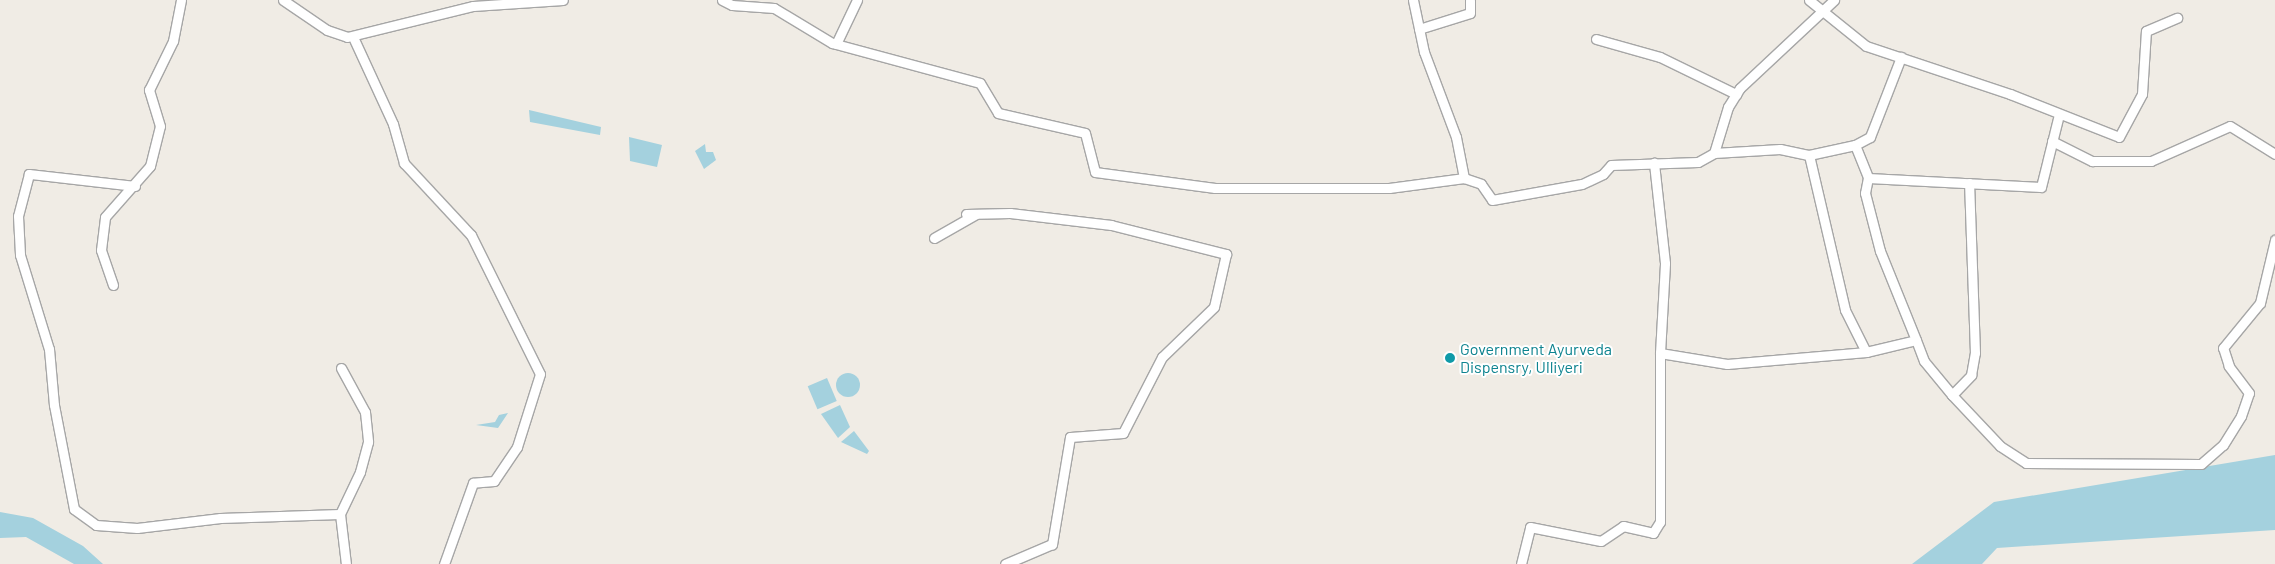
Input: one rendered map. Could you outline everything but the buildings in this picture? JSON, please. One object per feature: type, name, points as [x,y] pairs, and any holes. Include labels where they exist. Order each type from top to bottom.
[{"type":"street","points":[[113,285],[101,250],[105,217],[135,186],[150,166],[160,126],[149,90],[173,41],[181,0]]},
{"type":"street","points":[[283,0],[337,36],[353,37],[474,6],[563,0]]},
{"type":"street","points":[[722,0],[732,5],[774,8],[836,44],[956,74],[980,84],[998,113],[1085,132],[1095,172],[1215,188],[1389,188],[1464,178],[1481,184],[1492,200],[1582,184],[1603,174],[1611,165],[1698,162],[1714,153],[1780,149],[1809,155],[1855,145],[1870,137],[1901,57]]},
{"type":"street","points":[[836,44],[856,0]]},
{"type":"street","points":[[1414,0],[1420,29],[1464,178]]},
{"type":"street","points":[[1420,29],[1470,13],[1470,0]]},
{"type":"street","points":[[1809,0],[1866,46],[2119,137],[2142,94],[2146,31],[2177,18]]},
{"type":"street","points":[[1714,153],[1736,94],[1834,0]]},
{"type":"street","points":[[353,37],[392,124],[404,163],[471,235],[540,374],[517,447],[494,481],[473,483],[444,564]]},
{"type":"street","points":[[1596,39],[1660,57],[1736,94]]},
{"type":"street","points":[[1868,178],[2041,186],[2059,114]]},
{"type":"street","points":[[2052,141],[2092,161],[2151,161],[2230,126],[2275,154]]},
{"type":"street","points":[[1855,145],[1868,178],[1864,193],[1880,252],[1924,361],[1952,395],[2000,446],[2026,463],[2201,464],[2223,444],[2241,416],[2249,392],[2229,366],[2223,348],[2260,303],[2275,240]]},
{"type":"street","points":[[1809,155],[1845,310],[1866,352]]},
{"type":"street","points":[[1520,564],[1530,527],[1601,541],[1623,526],[1653,533],[1660,522],[1660,353],[1665,263],[1654,163]]},
{"type":"street","points":[[135,186],[29,174],[18,216],[20,255],[49,349],[54,404],[74,509],[96,525],[137,528],[220,518],[340,514]]},
{"type":"street","points":[[1952,395],[1971,375],[1974,353],[1969,183]]},
{"type":"street","points":[[966,214],[1010,213],[1111,225],[1226,254],[1214,307],[1162,357],[1123,433],[1070,437],[1052,544],[1005,564]]},
{"type":"street","points":[[934,238],[976,214]]},
{"type":"street","points":[[1660,353],[1727,364],[1866,352],[1916,340]]},
{"type":"street","points":[[341,368],[365,412],[368,442],[360,472],[340,514],[346,564]]},
{"type":"water","points":[[529,110],[601,127],[600,135],[530,122]]},
{"type":"water","points":[[629,137],[662,145],[657,167],[630,161]]},
{"type":"water","points":[[705,144],[706,152],[713,152],[716,160],[704,169],[695,151]]},
{"type":"water","points":[[848,373],[857,376],[860,385],[857,394],[848,397],[839,394],[836,385],[839,376]]},
{"type":"water","points":[[827,378],[837,401],[817,409],[808,386]]},
{"type":"water","points":[[840,405],[850,427],[838,438],[821,414]]},
{"type":"water","points":[[508,413],[498,428],[476,425],[495,422],[499,415]]},
{"type":"water","points":[[854,431],[869,451],[867,454],[841,442]]},
{"type":"water","points":[[2275,455],[2275,530],[1997,548],[1982,564],[1912,564],[1994,502]]},
{"type":"water","points":[[0,512],[33,518],[83,546],[103,564],[74,564],[26,537],[0,538]]},
{"type":"place","name":"Government Ayurveda Dispensry, Ulliyeri","points":[[1450,358]]}]
